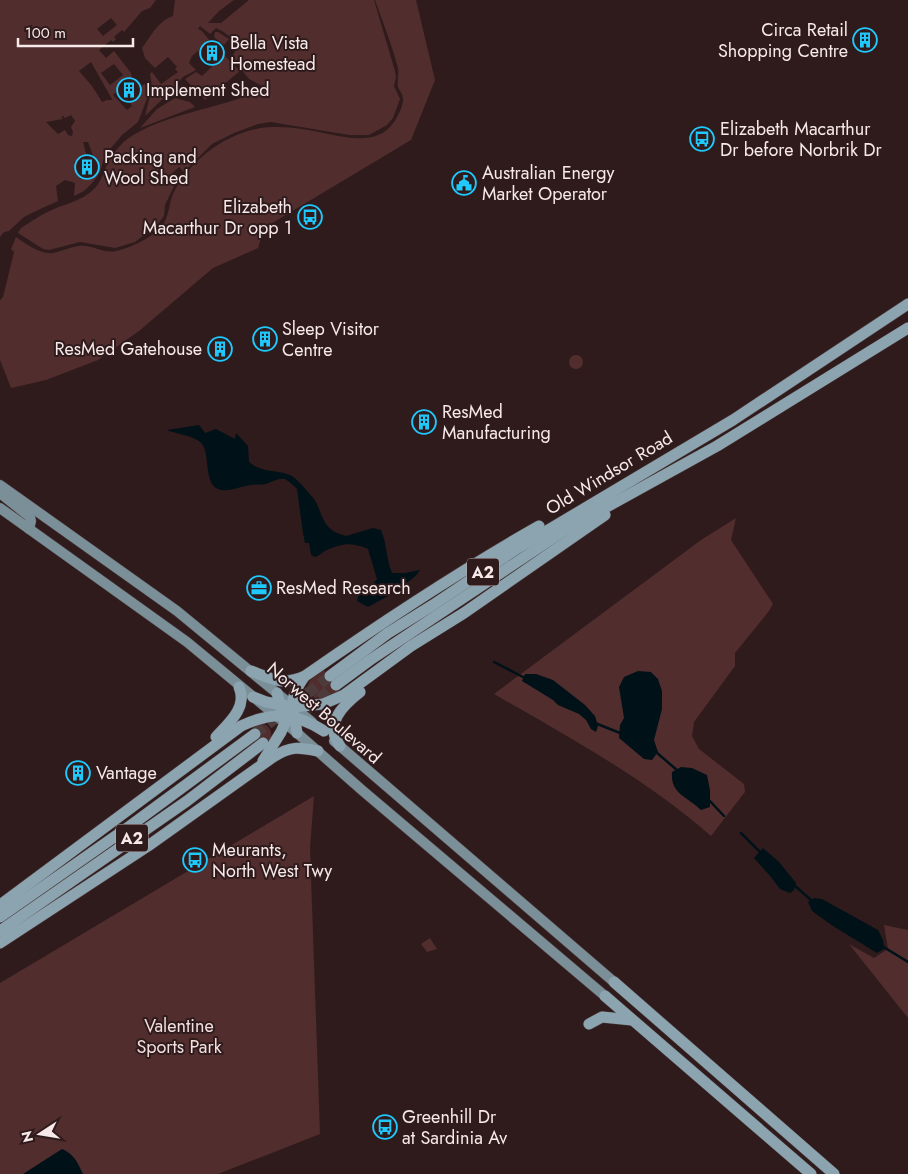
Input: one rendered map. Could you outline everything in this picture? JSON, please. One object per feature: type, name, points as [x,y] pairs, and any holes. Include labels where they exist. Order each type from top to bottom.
[{"type":"highway","name":"Old Windsor Road","points":[[908,304],[733,420],[518,548],[388,633],[333,680],[370,660],[565,530],[718,446],[908,328]]},
{"type":"highway","points":[[251,671],[284,682],[293,682],[305,676],[398,612],[493,552],[593,496],[640,474]]},
{"type":"highway","points":[[0,906],[194,759],[241,726],[261,718],[323,704],[344,695],[411,646],[464,613],[654,482]]},
{"type":"highway","points":[[340,746],[334,736],[334,724],[344,706],[394,666],[411,646]]},
{"type":"highway","points":[[260,764],[278,738],[293,693],[305,676]]},
{"type":"highway","points":[[194,759],[236,714],[243,699],[240,686]]},
{"type":"highway","points":[[277,693],[297,733]]},
{"type":"highway","points":[[252,697],[310,722],[324,731]]},
{"type":"highway","name":"A2","points":[[0,917],[259,739],[187,801],[0,931]]},
{"type":"highway","points":[[0,943],[148,846],[260,764],[288,749],[300,747],[318,751]]},
{"type":"highway","points":[[614,982],[834,1174]]},
{"type":"highway","points":[[605,996],[811,1174]]},
{"type":"highway","points":[[589,1024],[602,1017],[632,1020]]},
{"type":"main road","name":"Norwest Boulevard","points":[[0,485],[177,612],[277,693]]},
{"type":"main road","points":[[0,493],[30,517],[31,521],[28,529]]},
{"type":"main road","name":"Norwest Boulevard","points":[[0,508],[187,642],[252,697]]},
{"type":"main road","name":"Norwest Boulevard","points":[[324,731],[614,982]]},
{"type":"main road","name":"Norwest Boulevard","points":[[297,733],[605,996]]},
{"type":"green space","points":[[0,0],[156,0],[150,8],[142,11],[124,32],[122,30],[114,37],[116,39],[113,42],[111,40],[99,50],[106,58],[114,51],[131,73],[132,78],[113,95],[127,110],[132,106],[128,99],[144,84],[149,85],[148,96],[138,122],[122,135],[105,155],[100,172],[84,191],[74,196],[75,183],[65,180],[56,186],[58,201],[24,217],[0,237]],"holes":[[[111,18],[117,25],[103,36],[97,29]],[[91,62],[112,100],[102,102],[92,86],[79,71]],[[114,64],[123,75],[110,85],[101,73]],[[71,115],[75,121],[71,127],[72,136],[68,135],[65,130],[58,134],[46,122],[63,119],[61,117],[65,118]],[[83,142],[88,142],[99,172],[80,179],[74,162],[87,157]]]},
{"type":"green space","points":[[175,0],[234,0],[219,11],[208,23],[221,23],[249,0],[374,0],[395,71],[394,86],[400,99],[393,118],[387,125],[369,135],[349,135],[271,122],[258,124],[212,144],[184,172],[179,167],[169,176],[176,182],[165,205],[164,216],[157,225],[135,242],[115,248],[80,242],[49,250],[43,249],[18,233],[21,228],[45,213],[91,192],[99,182],[114,153],[127,139],[149,127],[179,116],[254,93],[257,96],[266,88],[249,79],[242,70],[243,67],[232,57],[237,48],[229,36],[216,28],[210,34],[200,26],[198,29],[210,41],[192,56],[189,63],[196,70],[183,77],[145,116],[152,87],[150,74],[152,72],[161,84],[178,72],[175,69],[177,67],[168,57],[155,68],[145,58],[142,48],[159,25],[173,16]]},
{"type":"green space","points":[[375,0],[416,0],[435,80],[411,140],[264,228],[258,248],[213,268],[139,331],[98,360],[46,380],[11,388],[0,360],[0,300],[3,297],[14,252],[11,249],[16,237],[34,248],[48,253],[79,246],[88,246],[111,252],[123,249],[143,241],[160,228],[166,220],[173,194],[188,171],[209,151],[234,136],[247,131],[271,127],[297,128],[351,138],[375,136],[385,131],[397,117],[403,99],[398,87],[396,59]]},
{"type":"green space","points":[[215,32],[229,39],[224,45],[214,37]]},
{"type":"green space","points":[[224,55],[240,71],[205,100],[185,79],[196,72],[202,76]]},
{"type":"green space","points":[[175,98],[190,102],[195,107],[140,128],[157,109]]},
{"type":"green space","points":[[573,355],[579,355],[583,362],[579,369],[573,369],[569,365],[569,359]]},
{"type":"green space","points":[[736,518],[731,540],[773,604],[735,653],[735,666],[694,722],[692,736],[699,749],[744,784],[745,792],[711,836],[634,777],[494,694],[701,540]]},
{"type":"green space","points":[[323,669],[340,690],[328,696],[315,698],[308,693],[308,685],[311,679]]},
{"type":"green space","points":[[261,723],[268,727],[271,732],[268,747],[251,726]]},
{"type":"green space","name":"Valentine Sports Park","points":[[314,796],[310,848],[320,1134],[218,1174],[0,1174],[0,983]]},
{"type":"green space","points":[[884,925],[908,930],[908,1018],[849,944],[874,958],[888,949]]},
{"type":"green space","points":[[430,938],[437,949],[427,952],[421,944]]},
{"type":"shaded area","points":[[199,425],[205,433],[216,429],[235,439],[236,433],[248,446],[249,462],[261,469],[285,474],[296,479],[314,499],[328,527],[335,532],[346,536],[373,528],[381,530],[392,573],[420,570],[410,580],[397,586],[399,590],[368,607],[357,601],[359,591],[371,586],[377,579],[368,549],[347,544],[331,548],[315,557],[311,555],[309,543],[305,543],[297,489],[285,479],[234,489],[218,489],[211,481],[202,444],[191,437],[167,430]]},
{"type":"shaded area","points":[[638,671],[651,672],[658,679],[662,691],[662,709],[654,740],[658,752],[652,760],[644,759],[619,738],[620,725],[624,718],[619,687],[624,677]]},
{"type":"shaded area","points":[[525,674],[536,674],[553,680],[585,705],[595,716],[598,726],[596,732],[591,729],[586,720],[579,714],[558,705],[522,681]]},
{"type":"shaded area","points":[[681,767],[692,768],[707,775],[710,790],[710,807],[701,810],[677,790],[672,779],[672,772]]},
{"type":"shaded area","points":[[763,848],[779,862],[796,883],[794,890],[790,893],[780,889],[754,858]]},
{"type":"shaded area","points":[[814,898],[822,899],[878,930],[883,940],[884,949],[877,953],[812,911],[808,902]]},
{"type":"shaded area","points":[[62,1149],[73,1156],[83,1174],[23,1174]]},
{"type":"waterway","points":[[494,662],[525,678]]},
{"type":"waterway","points":[[595,723],[620,733]]},
{"type":"waterway","points":[[656,752],[678,771]]},
{"type":"waterway","points":[[708,799],[724,816]]},
{"type":"waterway","points":[[741,833],[761,853]]},
{"type":"waterway","points":[[794,885],[812,901]]},
{"type":"waterway","points":[[882,946],[908,962]]},
{"type":"tunnel","points":[[255,734],[330,676]]},
{"type":"tunnel","points":[[307,709],[336,685]]},
{"type":"place","name":"Circa Retail Shopping Centre","points":[[865,40]]},
{"type":"place","name":"Bella Vista Homestead","points":[[212,53]]},
{"type":"place","name":"Implement Shed","points":[[129,90]]},
{"type":"place","name":"Elizabeth Macarthur Dr before Norbrik Dr","points":[[702,139]]},
{"type":"place","name":"Packing and Wool Shed","points":[[87,167]]},
{"type":"place","name":"Australian Energy Market Operator","points":[[464,183]]},
{"type":"place","name":"Elizabeth Macarthur Dr opp 1","points":[[310,217]]},
{"type":"place","name":"Sleep Visitor Centre","points":[[265,339]]},
{"type":"place","name":"ResMed Gatehouse","points":[[220,349]]},
{"type":"place","name":"ResMed Manufacturing","points":[[424,422]]},
{"type":"place","name":"ResMed Research","points":[[259,588]]},
{"type":"place","name":"Vantage","points":[[78,773]]},
{"type":"place","name":"Meurants, North West Twy","points":[[195,860]]},
{"type":"place","name":"Greenhill Dr at Sardinia Av","points":[[385,1127]]}]
